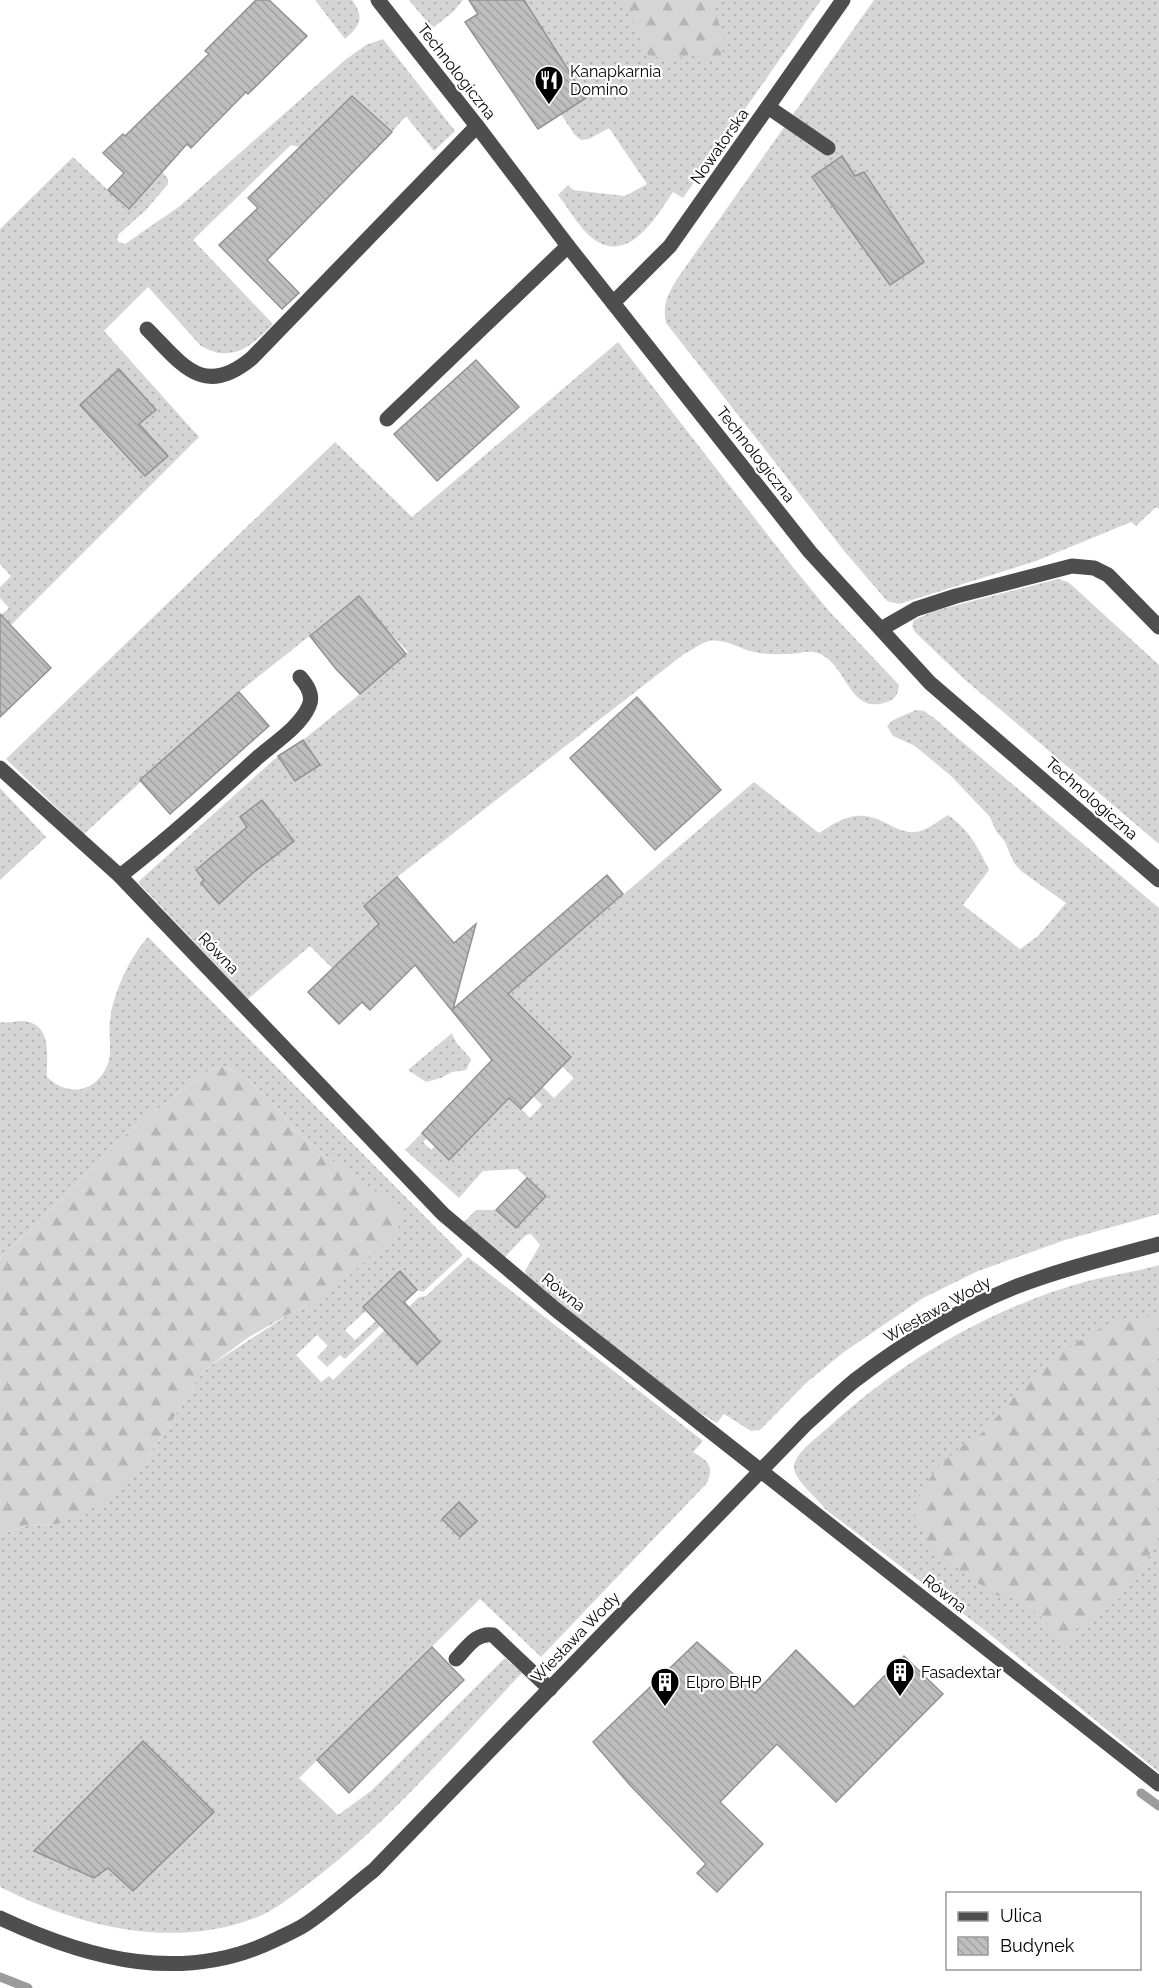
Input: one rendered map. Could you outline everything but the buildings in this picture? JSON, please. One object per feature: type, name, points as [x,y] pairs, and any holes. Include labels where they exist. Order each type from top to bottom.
[{"type":"street","name":"Technologiczna","points":[[378,0],[568,246],[810,552],[930,682],[1159,880]]},
{"type":"street","name":"Nowatorska","points":[[613,303],[670,246],[843,0]]},
{"type":"street","points":[[768,107],[828,148]]},
{"type":"street","points":[[147,328],[194,373],[209,377],[223,377],[237,370],[252,358],[477,126]]},
{"type":"street","points":[[387,419],[568,246]]},
{"type":"street","points":[[881,629],[916,609],[956,596],[1072,566],[1094,568],[1108,575],[1159,627]]},
{"type":"street","points":[[120,876],[300,720],[311,704],[307,685],[300,677]]},
{"type":"street","name":"Równa","points":[[0,768],[120,876],[443,1214],[555,1309],[1159,1784]]},
{"type":"street","name":"Wiesława Wody","points":[[0,1918],[71,1947],[122,1960],[174,1964],[218,1960],[260,1947],[305,1925],[374,1869],[806,1424],[853,1382],[893,1353],[979,1303],[1015,1287],[1068,1269],[1159,1244]]},
{"type":"street","points":[[456,1659],[476,1638],[481,1635],[493,1635],[550,1689]]},
{"type":"green space","points":[[315,0],[352,0],[358,11],[359,21],[345,39]]},
{"type":"green space","points":[[409,0],[463,0],[453,12],[434,27]]},
{"type":"green space","points":[[524,0],[821,0],[683,198],[673,192],[643,232],[622,245],[610,246],[598,242],[586,233],[558,195],[568,185],[573,190],[625,196],[647,184],[609,128],[589,139],[581,140],[574,134],[561,114],[586,98]]},
{"type":"green space","points":[[621,0],[712,0],[725,44],[720,57],[711,60],[688,55],[674,59],[649,56]]},
{"type":"green space","points":[[874,0],[1159,0],[1159,509],[1156,507],[1136,526],[1131,522],[1036,561],[899,604],[887,601],[845,552],[666,323],[665,317],[667,300],[677,279]]},
{"type":"green space","points":[[383,39],[455,131],[434,151],[406,116],[392,132],[351,97],[300,147],[291,145],[193,240],[273,324],[241,350],[222,353],[201,346],[148,287],[104,331],[199,437],[0,636],[0,616],[9,608],[0,598],[0,587],[11,576],[0,564],[0,229],[73,157],[128,209],[162,172],[168,179],[168,184],[146,210],[119,234],[117,239],[125,244],[180,206],[345,60],[366,45]]},
{"type":"green space","points":[[618,342],[792,566],[829,611],[899,685],[896,696],[887,702],[874,704],[864,702],[856,696],[836,667],[818,653],[763,654],[721,641],[703,643],[684,654],[397,877],[364,906],[394,942],[333,969],[310,946],[248,999],[138,882],[278,756],[295,781],[319,764],[303,740],[408,652],[360,596],[239,692],[84,834],[6,759],[335,442],[412,517]]},
{"type":"green space","points":[[1058,579],[1068,582],[1159,665],[1159,844],[963,678],[915,632],[912,626],[914,620],[934,611]]},
{"type":"green space","points":[[916,710],[924,711],[934,718],[1159,908],[1159,1214],[1065,1240],[978,1271],[923,1298],[844,1352],[806,1383],[760,1430],[751,1431],[724,1414],[717,1423],[692,1408],[528,1279],[525,1271],[540,1245],[531,1234],[526,1235],[504,1258],[463,1223],[476,1210],[496,1210],[516,1228],[534,1185],[517,1169],[483,1171],[459,1198],[405,1150],[422,1133],[427,1138],[423,1142],[431,1150],[435,1146],[449,1159],[509,1097],[530,1118],[542,1105],[533,1096],[542,1086],[554,1098],[574,1078],[562,1066],[571,1056],[538,1025],[510,1038],[490,1059],[489,1051],[500,1001],[754,782],[819,833],[852,816],[878,819],[902,830],[915,832],[928,828],[948,815],[972,840],[989,870],[963,905],[1020,949],[1038,936],[1066,903],[1021,871],[1014,863],[990,817],[951,776],[915,746],[893,736],[887,726],[893,720]]},
{"type":"green space","points":[[0,788],[46,837],[0,880]]},
{"type":"green space","points":[[148,937],[463,1255],[423,1292],[417,1290],[400,1272],[364,1306],[367,1310],[345,1330],[355,1340],[377,1320],[381,1325],[345,1359],[340,1355],[327,1367],[317,1357],[328,1346],[317,1335],[296,1355],[321,1382],[329,1376],[333,1380],[419,1297],[426,1296],[468,1257],[703,1441],[693,1452],[706,1461],[710,1467],[707,1483],[541,1657],[480,1599],[299,1778],[338,1815],[371,1791],[505,1658],[522,1673],[393,1810],[337,1861],[276,1907],[255,1918],[223,1927],[191,1932],[158,1933],[125,1929],[61,1913],[0,1887],[0,1535],[27,1525],[57,1524],[148,1456],[195,1383],[208,1367],[289,1314],[314,1303],[377,1193],[320,1152],[296,1131],[270,1100],[242,1075],[224,1066],[208,1071],[131,1129],[31,1230],[0,1258],[0,1022],[26,1021],[37,1026],[42,1031],[47,1045],[47,1077],[64,1088],[88,1087],[96,1082],[107,1066],[110,1055],[110,1020],[115,999],[129,965]]},
{"type":"green space","points":[[452,1033],[456,1042],[471,1060],[466,1070],[452,1072],[426,1082],[408,1070]]},
{"type":"green space","points":[[224,1066],[242,1075],[270,1100],[296,1131],[320,1152],[397,1207],[402,1218],[397,1231],[347,1278],[314,1303],[289,1314],[249,1337],[208,1367],[195,1383],[148,1456],[106,1500],[80,1516],[57,1524],[27,1525],[0,1535],[0,1258],[31,1230],[131,1129],[208,1071]]},
{"type":"green space","points":[[1159,1265],[1159,1772],[982,1628],[825,1509],[801,1483],[794,1466],[798,1456],[809,1445],[858,1402],[887,1379],[950,1338],[1018,1305],[1053,1292],[1088,1281]]},
{"type":"green space","points":[[1159,1316],[1159,1541],[1120,1598],[1076,1629],[1067,1650],[1038,1613],[1013,1598],[995,1595],[950,1563],[929,1544],[915,1515],[919,1495],[936,1469],[959,1448],[982,1433],[1025,1382],[1046,1363],[1095,1331],[1125,1319]]},
{"type":"waterway","points":[[1141,1793],[1159,1806]]},
{"type":"waterway","points":[[0,1977],[28,1988]]},
{"type":"place","name":"Kanapkarnia Domino","points":[[549,106]]},
{"type":"place","name":"Fasadextar","points":[[900,1698]]},
{"type":"place","name":"Elpro BHP","points":[[665,1708]]}]
